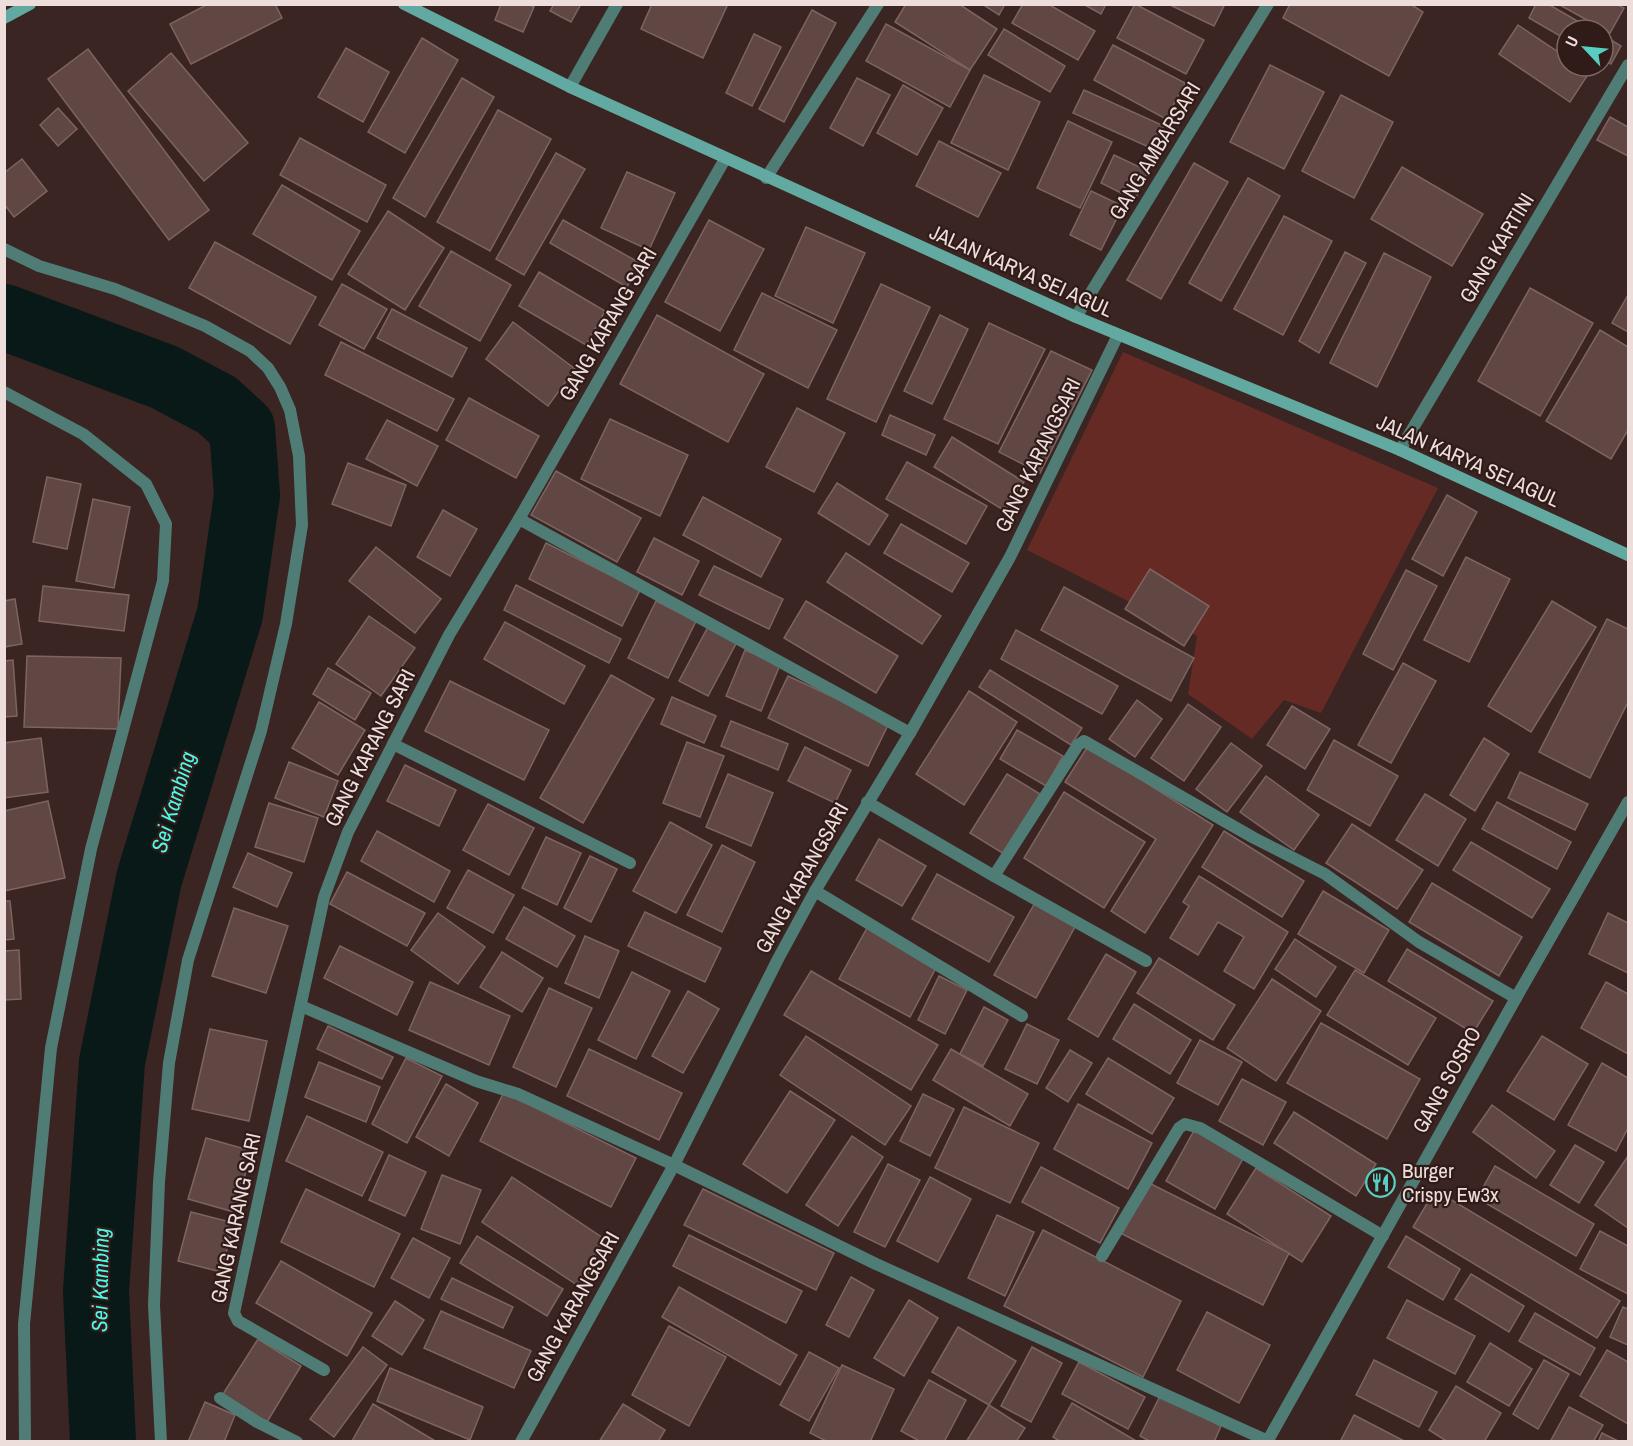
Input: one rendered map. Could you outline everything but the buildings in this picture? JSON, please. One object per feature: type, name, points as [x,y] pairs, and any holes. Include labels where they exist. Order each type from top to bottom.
[{"type":"main road","points":[[4,18],[30,4]]},
{"type":"main road","name":"JALAN KARYA SEI AGUL","points":[[404,4],[570,87],[766,178],[1076,317],[1400,450],[1629,555]]},
{"type":"street","points":[[570,87],[617,4]]},
{"type":"street","points":[[766,178],[878,4]]},
{"type":"street","name":"GANG AMBARSARI","points":[[1076,317],[1268,4]]},
{"type":"street","name":"GANG KARTINI","points":[[1400,450],[1629,65]]},
{"type":"street","name":"GANG KARANG SARI","points":[[324,1370],[238,1321],[234,1313],[324,897],[348,832],[449,635],[519,519],[725,159]]},
{"type":"street","points":[[4,249],[39,266],[116,289],[150,303],[205,326],[249,351],[268,368],[280,387],[290,410],[299,456],[302,525],[286,624],[261,731],[188,960],[169,1063],[159,1182],[153,1305],[161,1442]]},
{"type":"street","name":"GANG KARANGSARI","points":[[521,1442],[674,1165],[815,891],[910,733],[1010,557],[1118,335]]},
{"type":"street","points":[[4,392],[82,434],[146,483],[166,524],[163,581],[91,849],[51,1048],[24,1324],[25,1442]]},
{"type":"street","points":[[519,519],[910,733]]},
{"type":"street","points":[[994,876],[1077,746],[1084,741],[1254,838],[1324,873],[1419,942],[1516,998]]},
{"type":"street","points":[[393,744],[630,863]]},
{"type":"street","points":[[867,802],[1146,961]]},
{"type":"street","name":"GANG SOSRO","points":[[1268,1441],[1516,998],[1629,802]]},
{"type":"street","points":[[815,891],[1022,1016]]},
{"type":"street","points":[[301,1006],[476,1081],[518,1094],[674,1165],[876,1264],[1268,1441]]},
{"type":"street","points":[[1102,1256],[1179,1128],[1185,1124],[1200,1128],[1383,1236]]},
{"type":"street","points":[[220,1398],[257,1422],[297,1442]]},
{"type":"shaded area","points":[[1123,352],[1438,488],[1321,713],[1284,700],[1252,739],[1188,694],[1197,636],[1027,550]]},
{"type":"waterway","name":"Sei Kambing","points":[[4,317],[164,377],[217,405],[242,428],[247,495],[230,614],[149,879],[112,1062],[96,1291],[103,1442]]},
{"type":"place","name":"Burger Crispy Ew3x","points":[[1381,1183]]}]
